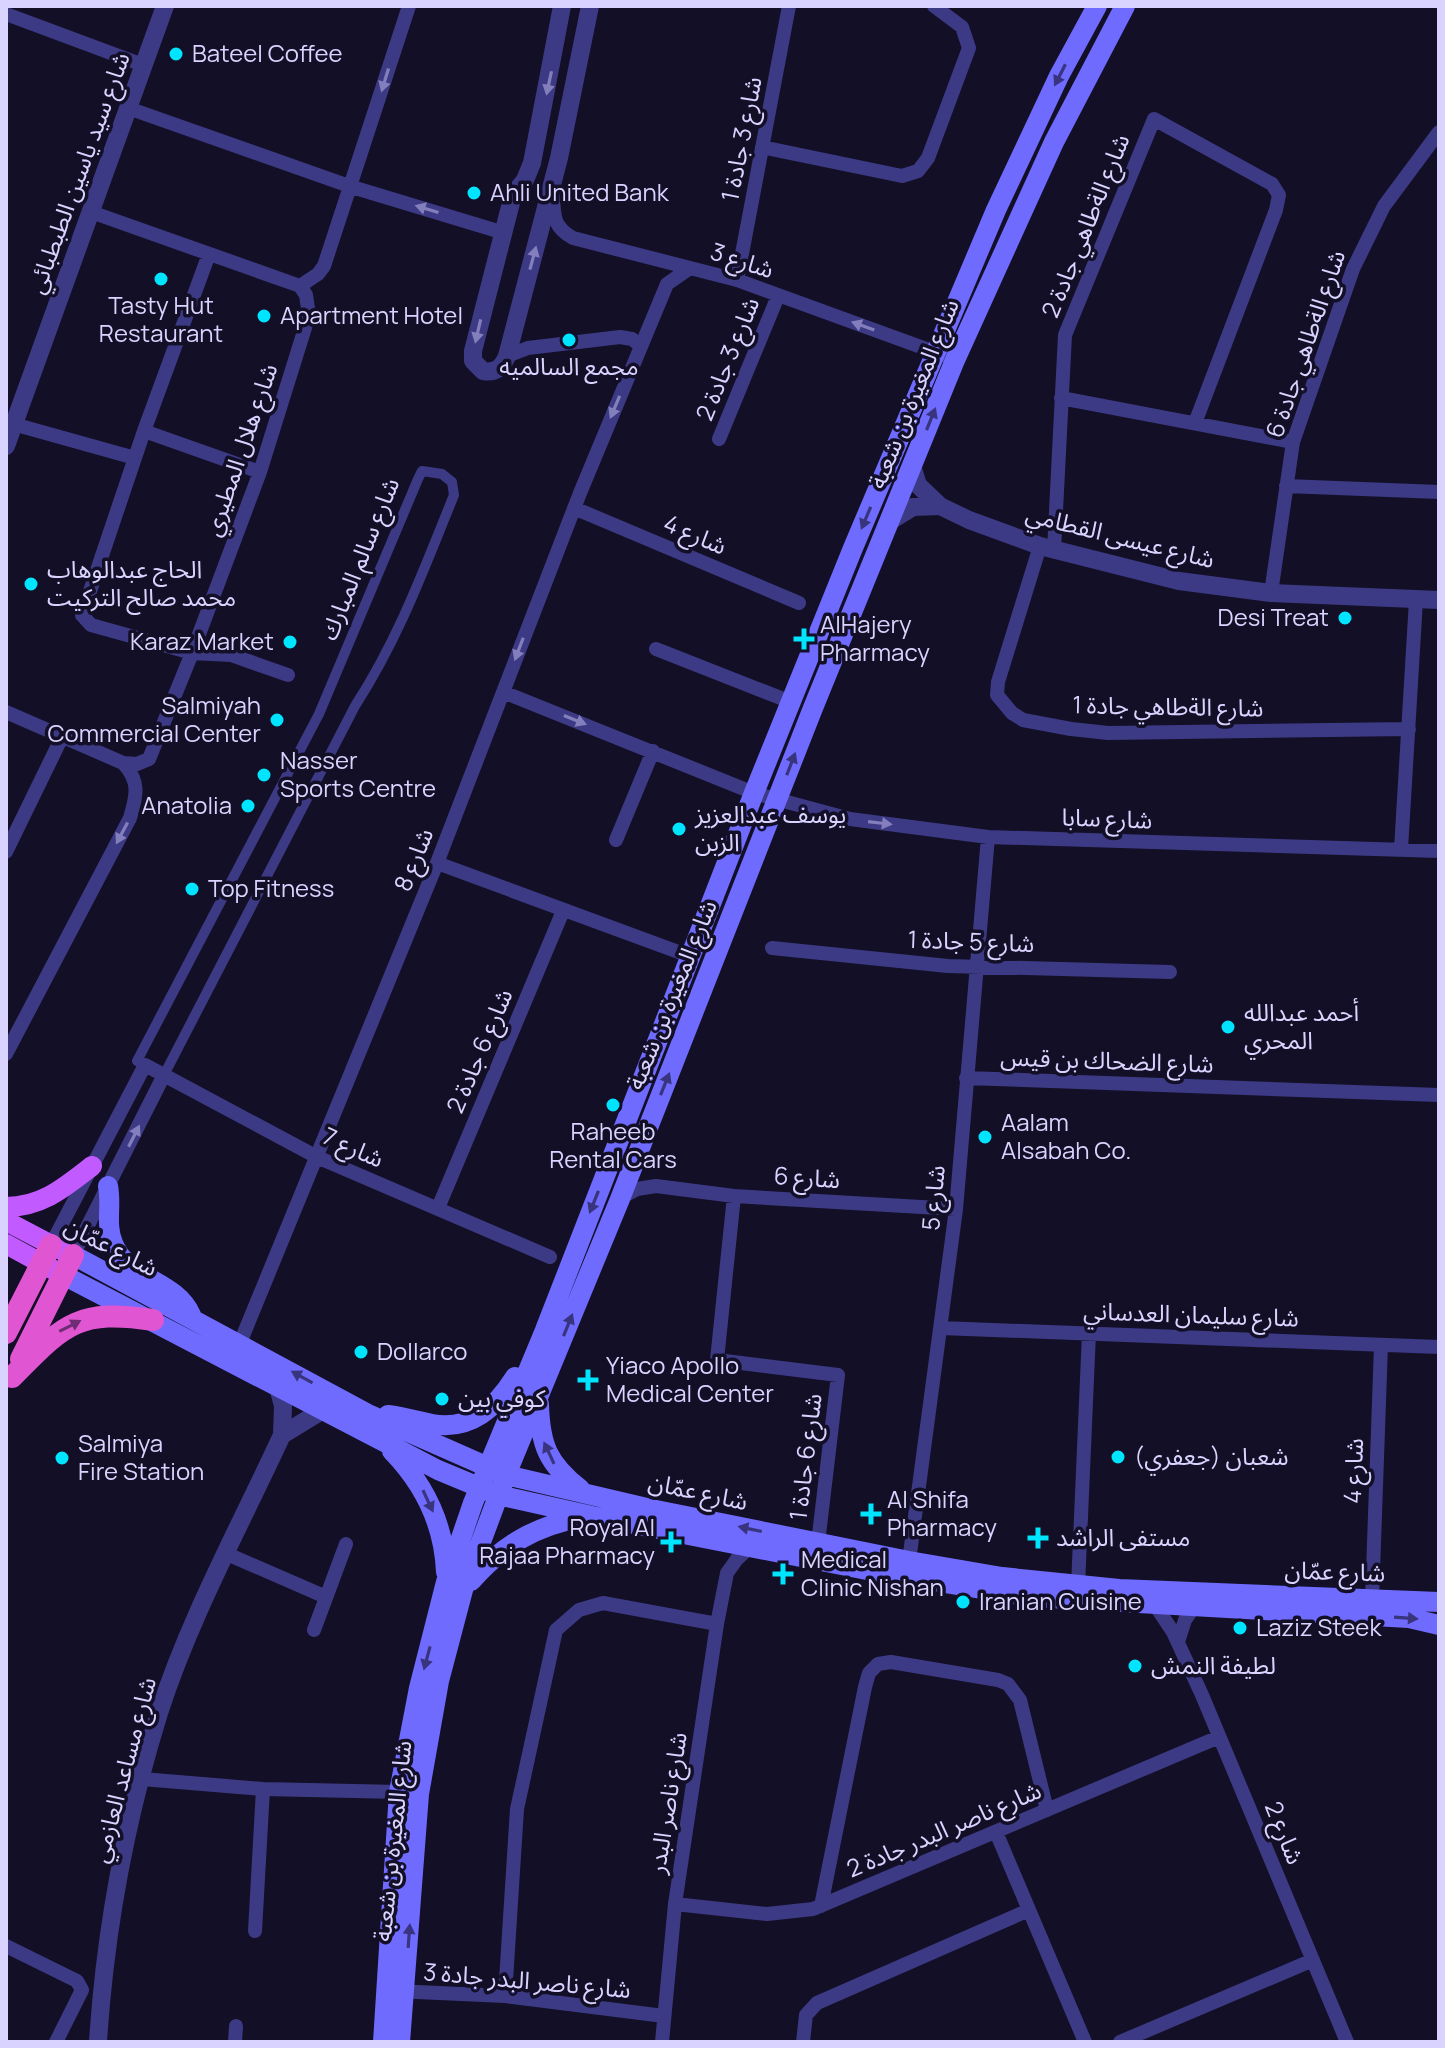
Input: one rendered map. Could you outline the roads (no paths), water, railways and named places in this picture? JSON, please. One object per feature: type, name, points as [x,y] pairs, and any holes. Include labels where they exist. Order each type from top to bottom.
[{"type":"highway","points":[[6,1333],[46,1254]]},
{"type":"highway","points":[[9,1383],[68,1265]]},
{"type":"highway","points":[[9,1383],[48,1340],[80,1321],[115,1315],[153,1320]]},
{"type":"main road","name":"شارع المغيرة بن شعبة","points":[[490,1476],[539,1398],[912,466],[996,210],[1059,76],[1097,6]]},
{"type":"main road","name":"شارع المغيرة بن شعبة","points":[[400,2042],[396,1991],[399,1792],[419,1688],[490,1476],[791,702],[946,356],[1125,6]]},
{"type":"main road","points":[[6,1207],[25,1206],[47,1199],[96,1159]]},
{"type":"main road","points":[[108,1186],[109,1230],[116,1251],[130,1267],[181,1298],[193,1318]]},
{"type":"main road","name":"شارع عمّان","points":[[6,1221],[46,1254]]},
{"type":"main road","name":"شارع عمّان","points":[[6,1244],[46,1254],[193,1318],[370,1415],[490,1476]]},
{"type":"main road","name":"شارع عمّان","points":[[68,1265],[153,1320],[438,1470],[587,1494],[818,1543],[1002,1577],[1078,1586],[1439,1602]]},
{"type":"main road","points":[[370,1415],[394,1416],[440,1425],[461,1423],[480,1416],[503,1395],[545,1330]]},
{"type":"main road","points":[[539,1398],[541,1435],[549,1458],[564,1476],[587,1494]]},
{"type":"main road","points":[[381,1439],[416,1478],[430,1505],[455,1586],[525,1534],[550,1524],[592,1516]]},
{"type":"main road","name":"شارع المغيرة بن شعبة","points":[[383,2042],[396,1991],[419,1794],[455,1586],[498,1495],[490,1476]]},
{"type":"main road","name":"شارع عمّان","points":[[498,1495],[715,1541],[1031,1597],[1409,1618],[1439,1625]]},
{"type":"street","name":"شارع سيد ياسين الطبطبائي","points":[[6,446],[10,423],[91,212],[165,6]]},
{"type":"street","points":[[91,212],[300,286],[324,266],[409,6]]},
{"type":"street","points":[[562,6],[532,163],[525,180],[513,195],[501,232],[472,356],[477,367],[490,372],[502,366],[507,356],[553,183],[590,6]]},
{"type":"street","name":"شارع 3 جادة 1","points":[[737,280],[789,6]]},
{"type":"street","points":[[762,147],[902,176],[922,167],[969,48],[962,27],[934,6]]},
{"type":"street","points":[[6,14],[143,65]]},
{"type":"street","points":[[128,108],[352,187],[501,232]]},
{"type":"street","name":"شارع الةطاهي جادة 2","points":[[1047,548],[1067,325],[1154,119],[1272,184],[1279,195],[1195,423]]},
{"type":"street","name":"شارع الةطاهي جادة 6","points":[[1271,593],[1293,442],[1317,370],[1367,237],[1394,192],[1439,132]]},
{"type":"street","name":"شارع 3","points":[[553,183],[554,222],[573,238],[737,280],[946,356]]},
{"type":"street","points":[[209,254],[144,431],[82,615],[91,625],[192,653],[231,655],[288,675]]},
{"type":"street","name":"شارع 8","points":[[240,1343],[437,863],[574,508],[641,346],[667,284],[690,268]]},
{"type":"street","name":"شارع هلال المطيري","points":[[123,763],[145,762],[152,754],[260,472],[309,315],[306,295],[300,286]]},
{"type":"street","name":"شارع 3 جادة 2","points":[[719,439],[778,296]]},
{"type":"street","points":[[507,356],[528,348],[620,337],[632,339],[641,346]]},
{"type":"street","points":[[1061,398],[1293,442]]},
{"type":"street","points":[[10,423],[135,458]]},
{"type":"street","points":[[144,431],[260,472]]},
{"type":"street","name":"شارع عيسى القطامي","points":[[912,466],[918,485],[940,506],[969,520],[1047,548],[1179,581],[1271,593],[1439,600]]},
{"type":"street","name":"شارع سالم المبارك","points":[[46,1254],[145,1065],[137,1061],[319,714],[422,471],[442,474],[452,482],[454,495],[398,631],[355,706],[68,1265]]},
{"type":"street","points":[[1286,486],[1438,488]]},
{"type":"street","points":[[890,521],[913,507],[940,506]]},
{"type":"street","name":"شارع 4","points":[[574,508],[799,603]]},
{"type":"street","name":"شارع الةطاهي جادة 1","points":[[1047,548],[998,682],[997,695],[1003,705],[1023,720],[1108,733],[1409,729]]},
{"type":"street","points":[[1401,849],[1416,600]]},
{"type":"street","points":[[656,649],[791,702]]},
{"type":"street","points":[[503,692],[777,801]]},
{"type":"street","points":[[6,712],[123,763],[133,773],[137,795],[130,818],[13,1026],[6,1054]]},
{"type":"street","points":[[6,852],[62,737]]},
{"type":"street","points":[[616,840],[653,751]]},
{"type":"street","name":"شارع سابا","points":[[777,801],[850,819],[988,837],[1439,851]]},
{"type":"street","name":"شارع 5","points":[[909,1561],[956,1209],[988,837]]},
{"type":"street","points":[[437,863],[692,957]]},
{"type":"street","name":"شارع 6 جادة 2","points":[[438,1208],[563,911]]},
{"type":"street","name":"شارع 5 جادة 1","points":[[772,948],[888,961],[1170,972]]},
{"type":"street","name":"شارع 7","points":[[145,1065],[317,1157],[550,1257]]},
{"type":"street","name":"شارع الضحاك بن قيس","points":[[966,1078],[1439,1095]]},
{"type":"street","points":[[638,1151],[643,1171],[656,1186]]},
{"type":"street","points":[[96,1159],[106,1167],[121,1161]]},
{"type":"street","name":"شارع 6","points":[[620,1199],[637,1189],[656,1186],[734,1196],[956,1209]]},
{"type":"street","name":"شارع 6 جادة 1","points":[[734,1196],[717,1360],[838,1375],[818,1543]]},
{"type":"street","name":"شارع سليمان العدساني","points":[[941,1328],[1439,1347]]},
{"type":"street","points":[[1078,1586],[1089,1333]]},
{"type":"street","name":"شارع 4","points":[[1372,1600],[1381,1345]]},
{"type":"street","name":"شارع مساعد العازمي","points":[[98,2042],[101,1990],[122,1862],[160,1712],[196,1618],[282,1435],[283,1406],[278,1387]]},
{"type":"street","points":[[282,1435],[323,1410]]},
{"type":"street","points":[[715,1541],[727,1573]]},
{"type":"street","points":[[314,1630],[346,1544]]},
{"type":"street","points":[[727,1573],[750,1547]]},
{"type":"street","points":[[227,1554],[326,1597]]},
{"type":"street","name":"شارع ناصر البدر","points":[[662,2042],[675,1904],[727,1573]]},
{"type":"street","points":[[505,1996],[517,1809],[556,1630],[579,1610],[603,1603],[717,1624]]},
{"type":"street","name":"شارع 2","points":[[1155,1605],[1178,1642],[1347,2042]]},
{"type":"street","points":[[1178,1642],[1185,1620],[1194,1607]]},
{"type":"street","points":[[821,1906],[865,1687],[869,1673],[878,1664],[891,1662],[1008,1684],[1020,1700],[1047,1810]]},
{"type":"street","name":"شارع ناصر البدر جادة 2","points":[[675,1904],[767,1914],[797,1912],[821,1906],[1219,1737]]},
{"type":"street","points":[[142,1779],[263,1789],[399,1792]]},
{"type":"street","points":[[255,1931],[263,1789]]},
{"type":"street","points":[[996,1832],[1085,2042]]},
{"type":"street","points":[[803,2042],[804,2020],[817,2003],[1029,1910]]},
{"type":"street","points":[[6,1946],[77,1981],[82,1990]]},
{"type":"street","points":[[1120,2042],[1313,1960]]},
{"type":"street","points":[[82,1990],[101,1990]]},
{"type":"street","points":[[56,2042],[82,1990]]},
{"type":"street","name":"شارع ناصر البدر جادة 3","points":[[396,1991],[505,1996],[664,2016]]},
{"type":"street","points":[[235,2042],[236,2026]]},
{"type":"place","name":"Bateel Coffee","points":[[176,54]]},
{"type":"place","name":"Ahli United Bank","points":[[474,193]]},
{"type":"place","name":"Tasty Hut Restaurant","points":[[161,279]]},
{"type":"place","name":"Apartment Hotel","points":[[264,316]]},
{"type":"place","name":"مجمع السالميه","points":[[569,340]]},
{"type":"place","name":"الحاج عبدالوهاب محمد صالح التركيت","points":[[31,584]]},
{"type":"place","name":"Desi Treat","points":[[1345,618]]},
{"type":"place","name":"AlHajery Pharmacy","points":[[804,639]]},
{"type":"place","name":"Karaz Market","points":[[290,642]]},
{"type":"place","name":"Salmiyah Commercial Center","points":[[277,720]]},
{"type":"place","name":"Nasser Sports Centre","points":[[264,775]]},
{"type":"place","name":"Anatolia","points":[[248,806]]},
{"type":"place","name":"يوسف عبدالعزيز الزبن","points":[[679,829]]},
{"type":"place","name":"Top Fitness","points":[[192,889]]},
{"type":"place","name":"أحمد عبدالله المحري","points":[[1228,1027]]},
{"type":"place","name":"Raheeb Rental Cars","points":[[613,1105]]},
{"type":"place","name":"Aalam Alsabah Co.","points":[[985,1137]]},
{"type":"place","name":"Dollarco","points":[[361,1352]]},
{"type":"place","name":"Yiaco Apollo Medical Center","points":[[588,1380]]},
{"type":"place","name":"كوفي بين","points":[[442,1399]]},
{"type":"place","name":"شعبان (جعفري)","points":[[1118,1457]]},
{"type":"place","name":"Salmiya Fire Station","points":[[62,1458]]},
{"type":"place","name":"Al Shifa Pharmacy","points":[[871,1514]]},
{"type":"place","name":"مستفى الراشد","points":[[1038,1538]]},
{"type":"place","name":"Royal Al Rajaa Pharmacy","points":[[671,1542]]},
{"type":"place","name":"Medical Clinic Nishan","points":[[783,1574]]},
{"type":"place","name":"Iranian Cuisine","points":[[963,1602]]},
{"type":"place","name":"Laziz Steek","points":[[1240,1628]]},
{"type":"place","name":"لطيفة النمش","points":[[1135,1666]]}]
